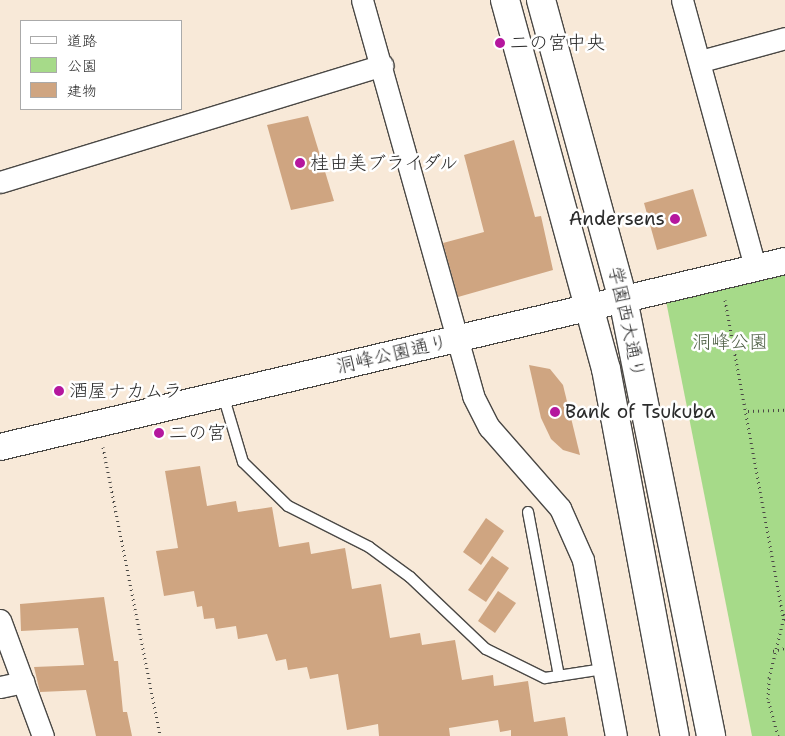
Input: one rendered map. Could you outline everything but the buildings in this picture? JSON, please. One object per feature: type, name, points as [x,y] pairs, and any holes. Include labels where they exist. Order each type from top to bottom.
[{"type":"main road","name":"学園西大通り","points":[[505,0],[591,306],[675,736]]},
{"type":"main road","name":"学園西大通り","points":[[541,0],[623,298],[711,736]]},
{"type":"street","points":[[362,0],[384,66],[473,396],[489,427],[560,508],[572,528],[583,560],[616,736]]},
{"type":"street","points":[[682,0],[701,61],[755,267]]},
{"type":"street","points":[[701,61],[785,38]]},
{"type":"street","points":[[0,182],[384,66]]},
{"type":"street","name":"洞峰公園通り","points":[[0,447],[785,261]]},
{"type":"street","points":[[0,620],[43,736]]},
{"type":"street","points":[[0,687],[23,682]]},
{"type":"lane","points":[[223,394],[243,462],[280,501],[370,546],[410,577],[486,649],[545,678],[603,669]]},
{"type":"lane","points":[[528,512],[559,676]]},
{"type":"path","points":[[724,297],[748,411],[783,617]]},
{"type":"path","points":[[748,411],[785,410]]},
{"type":"path","points":[[102,446],[160,736]]},
{"type":"path","points":[[778,736],[768,699],[773,651],[785,613]]},
{"type":"path","points":[[773,651],[785,648]]},
{"type":"green space","name":"洞峰公園","points":[[785,273],[785,736],[752,736],[666,301]]},
{"type":"place","name":"二の宮中央","points":[[500,43]]},
{"type":"place","name":"桂由美ブライダル","points":[[300,163]]},
{"type":"place","name":"Andersens","points":[[675,219]]},
{"type":"place","name":"酒屋ナカムラ","points":[[59,391]]},
{"type":"place","name":"Bank of Tsukuba","points":[[555,412]]},
{"type":"place","name":"二の宮","points":[[159,433]]}]
